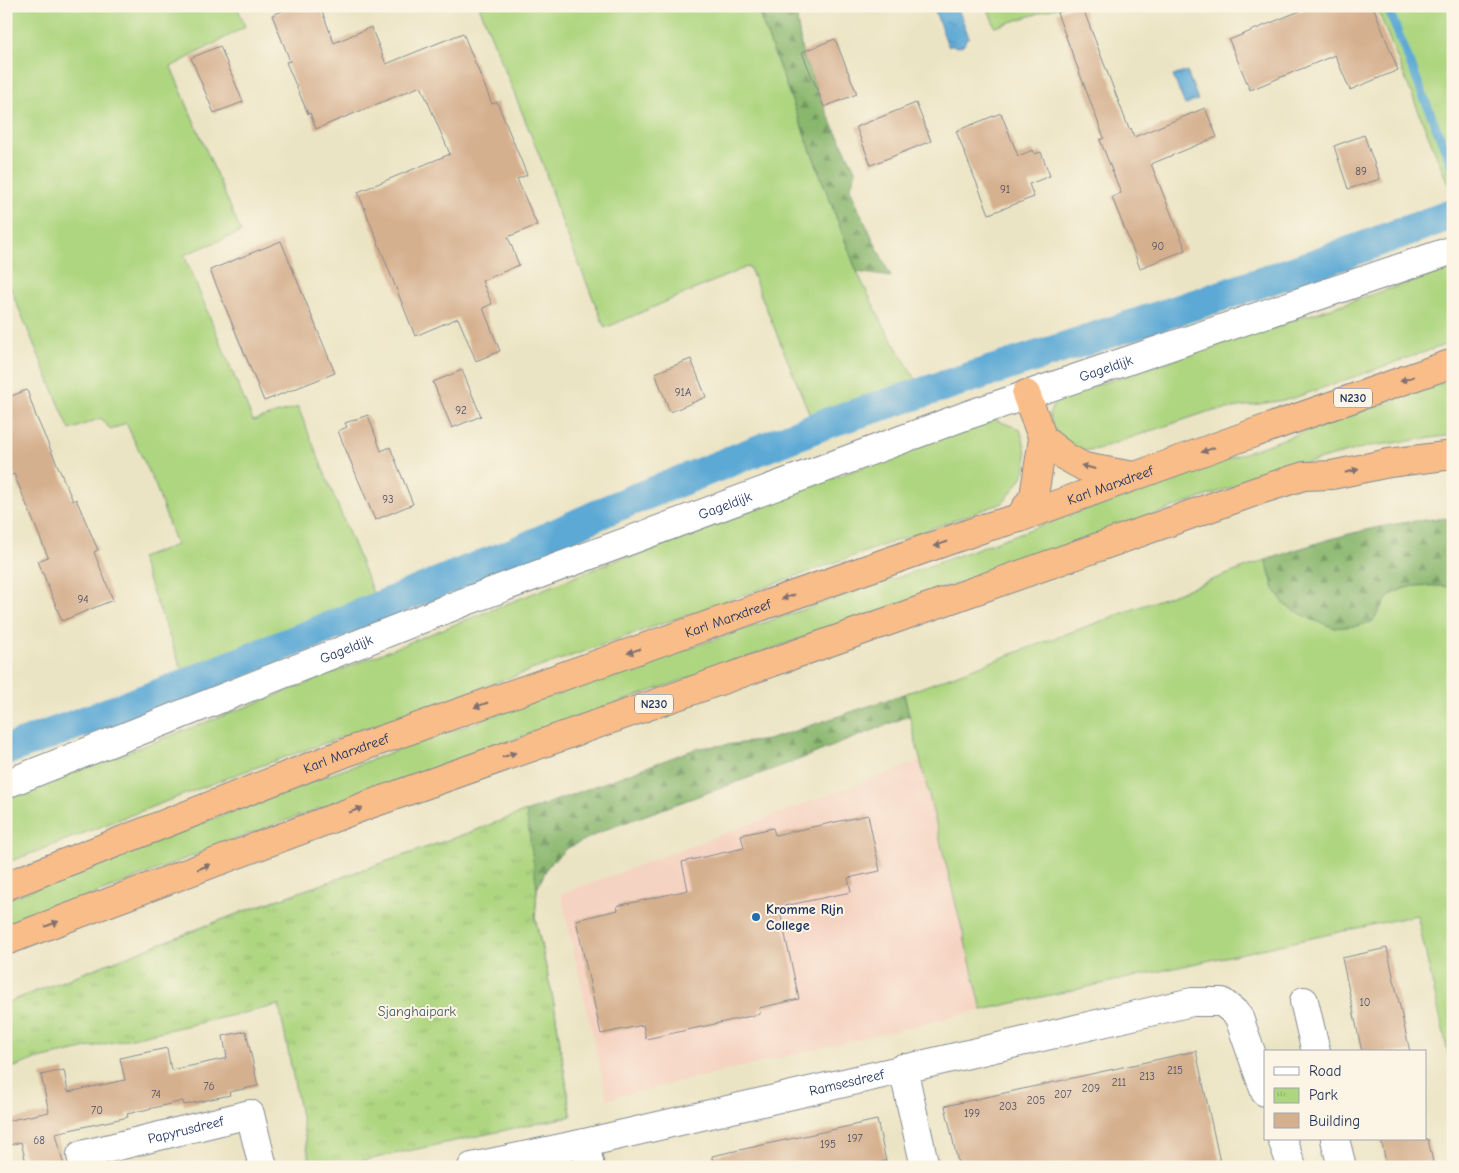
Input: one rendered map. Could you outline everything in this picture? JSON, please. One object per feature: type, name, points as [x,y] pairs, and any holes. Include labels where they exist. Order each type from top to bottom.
[{"type":"highway","name":"Karl Marxdreef","points":[[6,886],[350,751],[1136,477],[1453,363]]},
{"type":"highway","points":[[1018,518],[1034,496],[1043,439],[1026,394]]},
{"type":"highway","points":[[1043,439],[1066,458],[1084,467],[1136,477]]},
{"type":"highway","name":"N230","points":[[6,941],[368,805],[1260,490],[1304,476],[1332,476],[1389,463],[1453,455]]},
{"type":"street","name":"Gageldijk","points":[[6,784],[464,602],[1026,394],[1453,250]]},
{"type":"street","points":[[1304,1001],[1316,1050]]},
{"type":"street","name":"Ramsesdreef","points":[[472,1167],[588,1155],[903,1068],[1192,1002],[1222,1002],[1238,1015],[1264,1089]]},
{"type":"street","points":[[903,1068],[925,1167]]},
{"type":"street","name":"Papyrusdreef","points":[[84,1167],[81,1155],[250,1114],[263,1167]]},
{"type":"street","points":[[1282,1140],[1292,1167]]},
{"type":"street","points":[[1335,1140],[1342,1167]]},
{"type":"shaded area","points":[[920,761],[982,1010],[607,1099],[561,894]]},
{"type":"green space","points":[[6,6],[237,6],[245,27],[171,67],[241,232],[184,255],[253,421],[298,407],[380,610],[188,686],[140,558],[176,545],[156,487],[126,423],[111,430],[101,418],[70,430],[6,278]]},
{"type":"green space","points":[[479,6],[756,6],[857,272],[887,332],[926,396],[819,437],[749,266],[605,328],[557,210],[544,167]]},
{"type":"green space","points":[[756,6],[793,6],[796,12],[802,52],[824,107],[856,172],[850,188],[891,277],[857,272]]},
{"type":"green space","points":[[987,6],[1062,6],[995,27]]},
{"type":"green space","points":[[1376,6],[1453,6],[1453,196]]},
{"type":"green space","points":[[1453,268],[1453,342],[1291,399],[1207,412],[1097,449],[1076,452],[1058,436],[1053,426],[1049,414],[1057,398]]},
{"type":"green space","points":[[1453,379],[1453,435],[1370,446],[1284,469],[246,835],[6,929],[6,900],[276,794],[568,689],[885,582]]},
{"type":"green space","points":[[993,419],[1020,429],[1026,453],[1023,476],[1003,503],[235,775],[6,863],[6,798],[254,704],[688,532]]},
{"type":"green space","points":[[1453,518],[1453,587],[1419,586],[1402,589],[1388,598],[1372,622],[1335,628],[1313,620],[1286,606],[1274,589],[1266,560],[1358,532],[1405,522]]},
{"type":"green space","points":[[1266,560],[1274,589],[1372,622],[1388,598],[1402,589],[1419,586],[1453,587],[1453,1075],[1417,915],[982,1010],[904,694]]},
{"type":"green space","points":[[904,694],[909,716],[798,760],[607,829],[566,849],[548,866],[537,889],[535,917],[554,1004],[571,1116],[545,1122],[526,1095],[516,1003],[6,1003],[242,912],[471,832],[698,748],[768,740]]},
{"type":"green space","name":"Sjanghaipark","points":[[526,811],[537,889],[535,918],[554,1004],[571,1116],[334,1167],[311,1167],[279,1005],[34,1060],[6,1070],[6,1003],[242,912]]},
{"type":"water","points":[[933,6],[957,6],[969,37],[964,45],[948,46]]},
{"type":"water","points":[[1187,71],[1198,100],[1185,105],[1173,76]]},
{"type":"building","points":[[295,6],[320,6],[334,43],[371,27],[386,64],[463,33],[492,104],[497,102],[527,175],[517,179],[537,225],[508,237],[519,265],[482,281],[492,304],[483,308],[500,351],[476,361],[458,318],[415,336],[358,192],[450,154],[421,86],[316,129],[286,62],[290,61],[272,15]]},
{"type":"building","points":[[1073,6],[1082,6],[1129,129],[1131,128],[1134,137],[1205,108],[1217,137],[1151,164],[1186,250],[1140,268],[1112,197],[1121,193],[1100,140],[1104,138],[1057,13]]},
{"type":"building","points":[[1312,6],[1373,6],[1398,70],[1350,90],[1335,55],[1250,90],[1229,40]]},
{"type":"building","points":[[835,39],[857,94],[824,107],[802,52]]},
{"type":"building","points":[[220,46],[243,102],[214,113],[191,58]]},
{"type":"building","points":[[916,103],[931,141],[871,165],[856,127]]},
{"type":"building","points":[[1001,113],[1018,156],[1033,150],[1035,154],[1041,152],[1050,176],[1029,184],[1034,197],[989,214],[956,131]]},
{"type":"building","points":[[1364,135],[1380,179],[1348,189],[1334,146]]},
{"type":"building","points":[[281,241],[335,373],[264,401],[210,270]]},
{"type":"building","points":[[691,359],[706,397],[670,412],[655,373]]},
{"type":"building","points":[[462,370],[481,416],[452,428],[433,382]]},
{"type":"building","points":[[27,390],[36,416],[73,501],[76,499],[98,550],[94,552],[113,600],[62,621],[38,561],[48,557],[14,474],[6,477],[6,398]]},
{"type":"building","points":[[368,415],[381,451],[390,447],[413,504],[375,520],[338,431],[347,427],[345,423]]},
{"type":"building","points":[[868,815],[880,871],[848,878],[851,892],[779,907],[799,999],[759,1008],[760,1014],[646,1039],[643,1025],[601,1034],[576,920],[618,910],[617,906],[688,890],[682,862],[744,848],[741,835],[773,828],[775,835]]},
{"type":"building","points":[[1387,948],[1410,1050],[1362,1050],[1342,958]]},
{"type":"building","points":[[246,1031],[258,1086],[229,1092],[230,1095],[184,1105],[183,1101],[127,1114],[128,1117],[56,1133],[64,1167],[27,1167],[21,1142],[6,1146],[6,1121],[49,1112],[41,1075],[64,1070],[68,1092],[125,1080],[120,1058],[143,1053],[167,1048],[171,1070],[200,1064],[227,1058],[223,1036]]},
{"type":"building","points":[[1196,1051],[1221,1167],[959,1167],[945,1106]]},
{"type":"building","points":[[877,1120],[886,1161],[858,1167],[713,1167],[712,1156]]},
{"type":"building","points":[[1428,1139],[1434,1167],[1387,1167],[1381,1140]]},
{"type":"waterway","points":[[1387,6],[1453,169]]},
{"type":"waterway","points":[[6,750],[181,686],[509,555],[617,506],[827,423],[1233,292],[1453,214]]},
{"type":"place","name":"Kromme Rijn College","points":[[756,917]]}]
